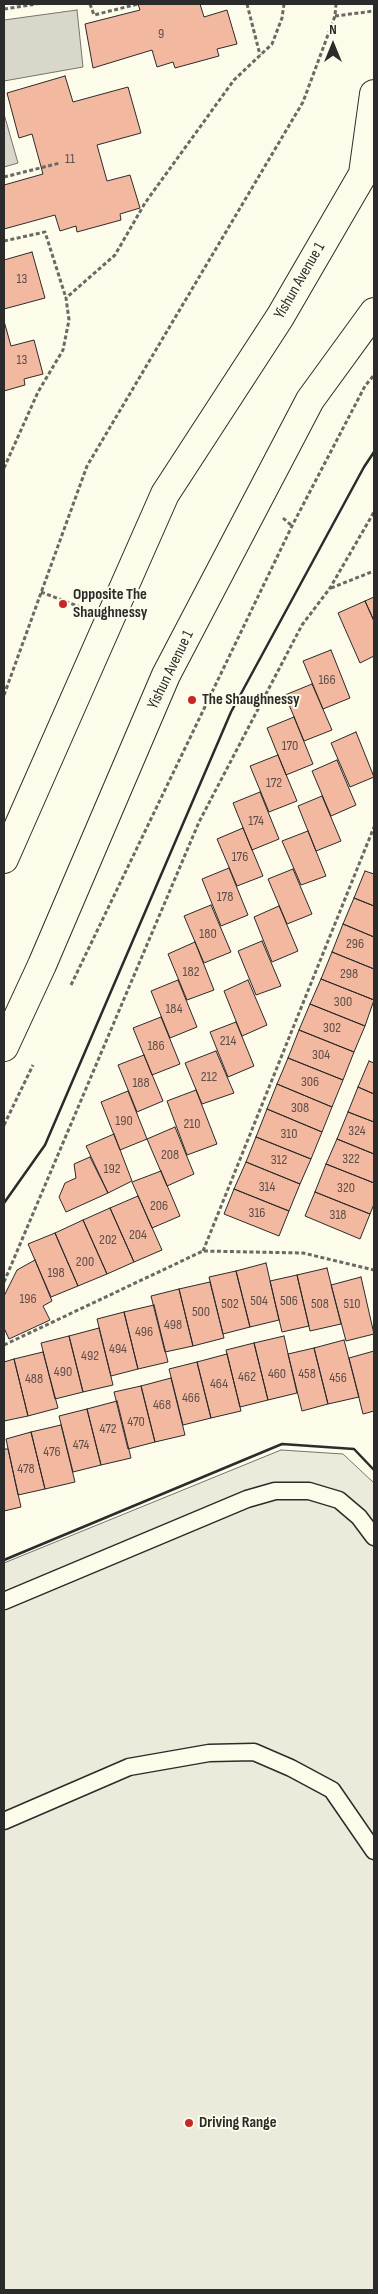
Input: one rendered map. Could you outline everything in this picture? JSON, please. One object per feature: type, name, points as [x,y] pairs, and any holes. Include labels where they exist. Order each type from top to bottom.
[{"type":"main road","points":[[368,168],[374,94]]},
{"type":"main road","name":"Yishun Avenue 1","points":[[4,859],[165,494],[280,317],[368,168]]},
{"type":"main road","name":"Yishun Avenue 1","points":[[4,1046],[42,965],[166,676],[310,400],[374,312]]},
{"type":"lane","points":[[4,1601],[247,1499],[275,1490],[309,1490],[338,1500],[359,1517],[374,1537]]},
{"type":"lane","points":[[4,1821],[129,1767],[209,1753],[254,1752],[291,1768],[332,1790],[374,1851]]},
{"type":"path","points":[[4,9],[37,4]]},
{"type":"path","points":[[90,4],[94,14],[138,4]]},
{"type":"path","points":[[247,4],[260,55]]},
{"type":"path","points":[[66,298],[115,255],[145,203],[234,80],[272,44],[282,18],[284,4]]},
{"type":"path","points":[[4,695],[87,466],[303,102],[335,16],[336,4]]},
{"type":"path","points":[[335,16],[374,11]]},
{"type":"path","points":[[4,177],[60,163]]},
{"type":"path","points":[[4,241],[45,232],[66,298],[69,320],[63,350],[38,392],[4,468]]},
{"type":"path","points":[[67,994],[292,526],[365,386],[374,374]]},
{"type":"path","points":[[4,1282],[199,822],[302,625],[330,588],[374,512]]},
{"type":"path","points":[[330,588],[374,571]]},
{"type":"path","points":[[41,592],[111,619]]},
{"type":"path","points":[[203,1251],[374,827]]},
{"type":"path","points":[[368,839],[374,841]]},
{"type":"path","points":[[4,1125],[33,1064]]},
{"type":"path","points":[[4,1345],[203,1251],[303,1253],[374,1270]]},
{"type":"shaded area","points":[[77,10],[83,67],[4,81],[4,20]]},
{"type":"shaded area","points":[[4,114],[18,163],[4,167]]},
{"type":"shaded area","points":[[281,1450],[343,1454],[374,1483],[374,2290],[4,2290],[4,1563]]},
{"type":"building","points":[[138,4],[200,4],[204,17],[227,10],[237,44],[217,49],[219,56],[175,68],[173,62],[157,67],[152,50],[93,68],[85,24],[140,10]]},
{"type":"building","points":[[65,76],[73,102],[128,87],[141,133],[97,145],[107,181],[130,175],[140,208],[120,214],[121,220],[77,232],[76,226],[60,231],[55,215],[4,229],[4,185],[43,174],[32,134],[19,138],[7,93]]},
{"type":"building","points":[[32,252],[45,298],[4,309],[4,260]]},
{"type":"building","points":[[4,321],[11,346],[34,340],[43,374],[24,379],[25,385],[4,391]]},
{"type":"building","points":[[374,597],[374,621],[365,601]]},
{"type":"building","points":[[365,601],[374,621],[374,656],[360,663],[338,613]]},
{"type":"building","points":[[331,650],[350,698],[323,709],[303,661]]},
{"type":"building","points":[[312,684],[332,730],[304,741],[285,695]]},
{"type":"building","points":[[294,717],[313,764],[286,775],[267,728]]},
{"type":"building","points":[[356,732],[374,777],[350,787],[331,743]]},
{"type":"building","points":[[278,755],[297,801],[269,812],[250,766]]},
{"type":"building","points":[[337,760],[356,805],[331,816],[312,771]]},
{"type":"building","points":[[260,792],[279,839],[252,850],[233,803]]},
{"type":"building","points":[[322,796],[341,841],[316,851],[298,806]]},
{"type":"building","points":[[243,828],[263,876],[237,886],[217,839]]},
{"type":"building","points":[[308,831],[326,876],[301,885],[282,841]]},
{"type":"building","points":[[229,868],[248,915],[221,926],[202,879]]},
{"type":"building","points":[[293,869],[312,914],[287,924],[268,879]]},
{"type":"building","points":[[365,871],[374,874],[374,906],[354,898]]},
{"type":"building","points":[[354,898],[374,906],[374,937],[343,924]]},
{"type":"building","points":[[211,905],[231,952],[204,963],[184,916]]},
{"type":"building","points":[[279,906],[298,951],[272,962],[254,917]]},
{"type":"building","points":[[343,924],[374,937],[374,969],[332,952]]},
{"type":"building","points":[[262,941],[281,986],[256,995],[238,951]]},
{"type":"building","points":[[195,942],[214,990],[187,1000],[168,954]]},
{"type":"building","points":[[332,952],[374,969],[374,1000],[321,979]]},
{"type":"building","points":[[321,979],[374,1000],[365,1026],[310,1004]]},
{"type":"building","points":[[178,980],[197,1027],[170,1038],[151,991]]},
{"type":"building","points":[[248,980],[267,1025],[242,1036],[224,991]]},
{"type":"building","points":[[310,1004],[365,1026],[354,1052],[299,1030]]},
{"type":"building","points":[[161,1017],[180,1064],[152,1075],[133,1028]]},
{"type":"building","points":[[236,1022],[254,1066],[228,1077],[210,1032]]},
{"type":"building","points":[[299,1030],[354,1052],[343,1080],[288,1058]]},
{"type":"building","points":[[216,1051],[234,1093],[202,1104],[185,1063]]},
{"type":"building","points":[[144,1055],[163,1101],[137,1112],[118,1065]]},
{"type":"building","points":[[288,1058],[343,1080],[332,1107],[277,1084]]},
{"type":"building","points":[[369,1061],[374,1063],[374,1094],[358,1087]]},
{"type":"building","points":[[277,1084],[332,1107],[322,1132],[267,1109]]},
{"type":"building","points":[[358,1087],[374,1094],[374,1122],[348,1112]]},
{"type":"building","points":[[196,1090],[217,1144],[187,1155],[167,1101]]},
{"type":"building","points":[[128,1091],[147,1139],[120,1150],[101,1102]]},
{"type":"building","points":[[267,1109],[322,1132],[311,1159],[256,1137]]},
{"type":"building","points":[[348,1112],[374,1122],[374,1154],[337,1139]]},
{"type":"building","points":[[175,1127],[194,1174],[167,1186],[147,1139]]},
{"type":"building","points":[[114,1134],[132,1181],[108,1193],[86,1146]]},
{"type":"building","points":[[256,1137],[311,1159],[300,1184],[246,1162]]},
{"type":"building","points":[[337,1139],[374,1154],[374,1183],[326,1164]]},
{"type":"building","points":[[90,1157],[108,1193],[66,1212],[59,1197],[65,1183],[76,1178],[74,1164]]},
{"type":"building","points":[[246,1162],[300,1184],[289,1211],[234,1189]]},
{"type":"building","points":[[326,1164],[374,1183],[374,1204],[370,1214],[315,1192]]},
{"type":"building","points":[[161,1171],[180,1216],[152,1228],[132,1182]]},
{"type":"building","points":[[234,1189],[289,1211],[279,1236],[224,1214]]},
{"type":"building","points":[[315,1192],[370,1214],[360,1239],[305,1216]]},
{"type":"building","points":[[138,1196],[162,1250],[134,1262],[110,1208]]},
{"type":"building","points":[[110,1208],[134,1262],[107,1274],[83,1220]]},
{"type":"building","points":[[83,1220],[107,1274],[78,1286],[55,1233]]},
{"type":"building","points":[[55,1233],[78,1286],[51,1297],[28,1244]]},
{"type":"building","points":[[35,1260],[52,1301],[43,1306],[50,1320],[9,1339],[4,1328],[4,1296],[17,1270]]},
{"type":"building","points":[[266,1263],[279,1320],[250,1327],[236,1271]]},
{"type":"building","points":[[327,1268],[341,1324],[310,1331],[297,1275]]},
{"type":"building","points":[[236,1271],[250,1327],[223,1334],[209,1277]]},
{"type":"building","points":[[297,1275],[309,1326],[282,1332],[270,1281]]},
{"type":"building","points":[[361,1277],[374,1334],[346,1341],[331,1285]]},
{"type":"building","points":[[210,1282],[224,1338],[193,1346],[179,1289]]},
{"type":"building","points":[[179,1289],[193,1346],[165,1352],[151,1296]]},
{"type":"building","points":[[154,1305],[168,1362],[138,1369],[124,1312]]},
{"type":"building","points":[[124,1312],[138,1369],[111,1376],[97,1319]]},
{"type":"building","points":[[99,1328],[113,1385],[83,1392],[69,1336]]},
{"type":"building","points":[[69,1336],[83,1392],[55,1399],[41,1343]]},
{"type":"building","points":[[284,1336],[297,1393],[268,1400],[254,1343]]},
{"type":"building","points":[[344,1340],[359,1397],[328,1404],[314,1348]]},
{"type":"building","points":[[254,1343],[268,1400],[240,1407],[226,1350]]},
{"type":"building","points":[[314,1348],[328,1404],[302,1411],[288,1354]]},
{"type":"building","points":[[374,1351],[374,1411],[363,1414],[349,1358]]},
{"type":"building","points":[[43,1352],[58,1408],[28,1416],[14,1359]]},
{"type":"building","points":[[227,1354],[241,1411],[211,1418],[197,1362]]},
{"type":"building","points":[[14,1359],[28,1416],[4,1421],[4,1362]]},
{"type":"building","points":[[197,1362],[211,1418],[183,1425],[169,1369]]},
{"type":"building","points":[[171,1378],[185,1435],[155,1442],[141,1386]]},
{"type":"building","points":[[141,1386],[155,1442],[128,1449],[114,1392]]},
{"type":"building","points":[[117,1401],[131,1458],[101,1465],[87,1409]]},
{"type":"building","points":[[87,1409],[101,1465],[73,1472],[59,1416]]},
{"type":"building","points":[[61,1425],[75,1482],[45,1489],[31,1432]]},
{"type":"building","points":[[31,1432],[45,1489],[18,1495],[6,1439]]},
{"type":"building","points":[[4,1449],[8,1449],[21,1507],[4,1511]]},
{"type":"wall","points":[[4,1203],[45,1145],[231,712],[364,467],[374,452]]},
{"type":"wall","points":[[4,1560],[282,1444],[354,1449],[374,1470]]},
{"type":"place","name":"Opposite The Shaughnessy","points":[[63,604]]},
{"type":"place","name":"The Shaughnessy","points":[[192,700]]},
{"type":"place","name":"Driving Range","points":[[189,2123]]}]
